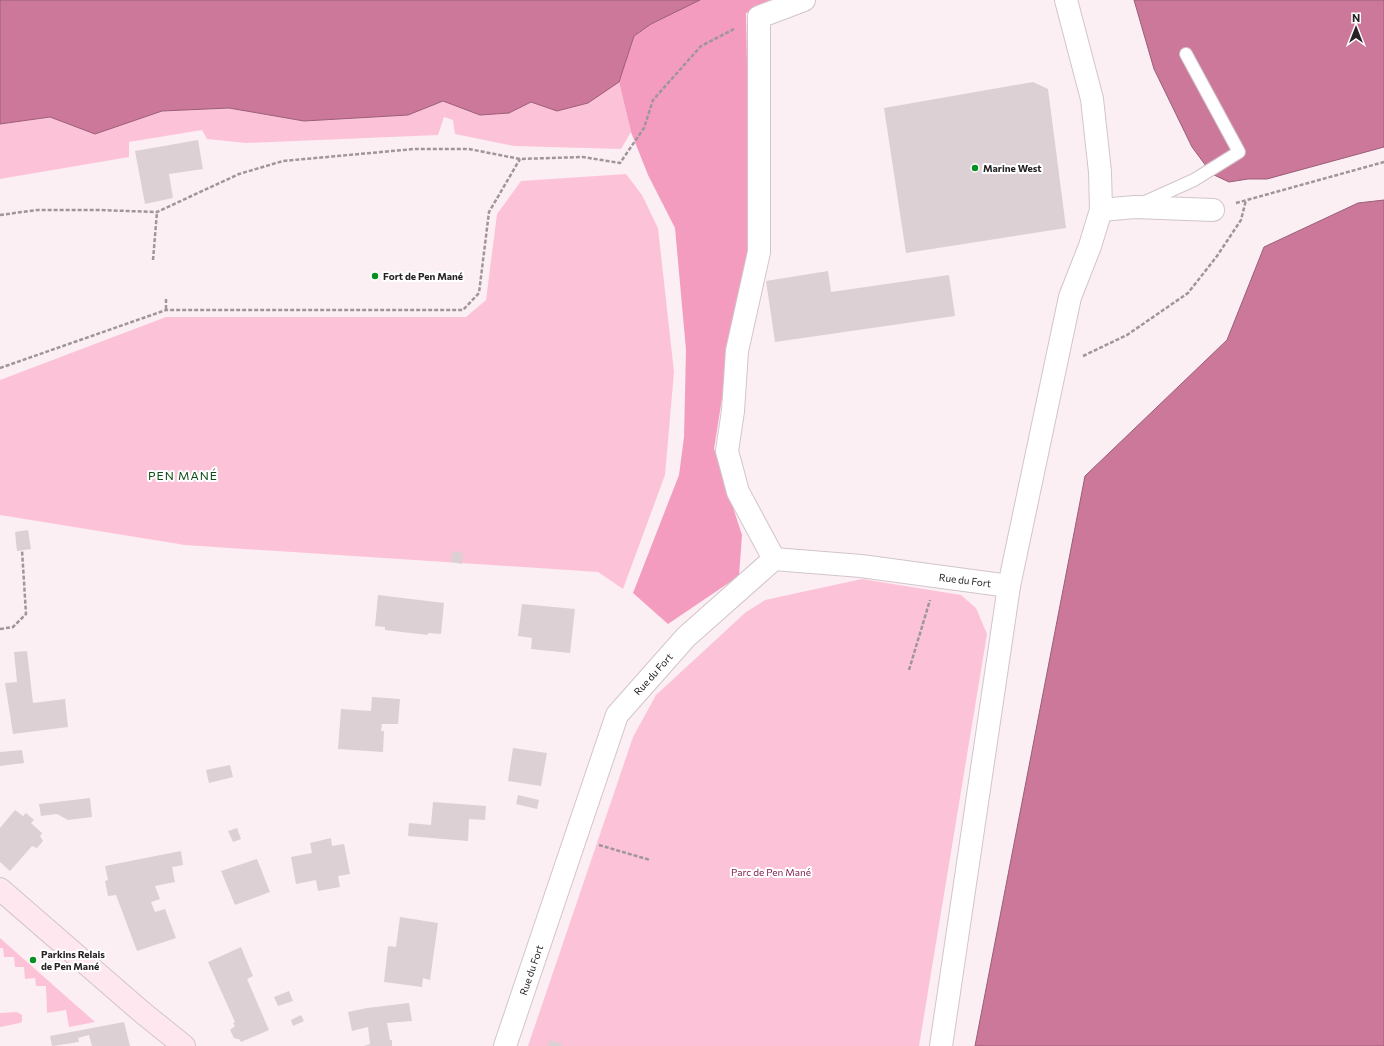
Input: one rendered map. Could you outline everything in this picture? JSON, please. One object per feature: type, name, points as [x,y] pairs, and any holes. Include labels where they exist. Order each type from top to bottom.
[{"type":"street","points":[[774,559],[738,492],[727,452],[734,411],[737,351],[758,252],[758,17],[804,0]]},
{"type":"street","points":[[941,1046],[1009,586],[1070,297],[1090,246],[1101,210],[1100,172],[1092,99],[1066,0]]},
{"type":"street","points":[[1101,210],[1135,207],[1213,210]]},
{"type":"street","name":"Rue du Fort","points":[[505,1046],[616,715],[686,637],[774,559],[861,566],[1009,586]]},
{"type":"street","points":[[0,890],[143,1013],[184,1046]]},
{"type":"lane","points":[[1135,207],[1194,180],[1239,152],[1186,54]]},
{"type":"path","points":[[0,215],[37,210],[158,212],[240,174],[283,161],[414,149],[470,149],[520,159],[583,158],[620,163],[644,128],[653,100],[701,46],[758,17]]},
{"type":"path","points":[[0,368],[166,310],[463,310],[479,293],[489,212],[520,159]]},
{"type":"path","points":[[1213,210],[1384,162]]},
{"type":"path","points":[[1080,358],[1127,335],[1188,293],[1217,256],[1241,220],[1246,200]]},
{"type":"path","points":[[153,260],[158,212]]},
{"type":"path","points":[[166,299],[166,310]]},
{"type":"path","points":[[0,629],[13,627],[26,614],[22,550]]},
{"type":"path","points":[[909,670],[937,576]]},
{"type":"path","points":[[575,838],[650,860]]},
{"type":"green space","points":[[619,82],[631,132],[621,149],[514,146],[455,134],[453,120],[444,117],[438,135],[246,143],[207,139],[202,130],[129,142],[129,157],[0,179],[0,124],[50,117],[95,134],[162,111],[229,108],[304,121],[408,115],[443,101],[480,115],[509,113],[531,102],[557,111],[588,103]]},
{"type":"green space","points":[[626,174],[642,195],[658,228],[674,372],[665,475],[623,589],[598,572],[185,545],[0,515],[0,380],[166,317],[466,317],[486,300],[497,214],[521,181]]},
{"type":"green space","name":"Parc de Pen Mané","points":[[862,579],[961,595],[976,608],[987,634],[919,1046],[528,1046],[633,737],[656,695],[746,612],[765,600]]},
{"type":"green space","points":[[0,938],[95,1022],[69,1027],[66,1010],[47,1013],[46,986],[36,986],[35,978],[25,979],[24,967],[15,967],[14,957],[4,957],[3,948],[0,948]]},
{"type":"green space","points":[[17,1012],[22,1015],[22,1021],[20,1023],[0,1027],[0,1013]]},
{"type":"shaded area","points":[[0,0],[700,0],[651,24],[634,36],[619,82],[588,103],[557,111],[531,102],[509,113],[480,115],[443,101],[408,115],[304,121],[229,108],[162,111],[95,134],[50,117],[0,124]]},
{"type":"shaded area","points":[[700,0],[782,0],[746,13],[751,267],[730,348],[714,449],[742,535],[739,576],[668,624],[633,593],[679,475],[684,437],[686,350],[675,228],[648,175],[631,132],[619,82],[634,36],[651,24]]},
{"type":"shaded area","points":[[1134,0],[1384,0],[1384,147],[1267,179],[1248,179],[1229,182],[1212,174],[1192,147],[1154,69]]},
{"type":"shaded area","points":[[1384,200],[1384,1046],[975,1046],[1085,476],[1227,340],[1264,247],[1358,203]]},
{"type":"building","name":"Marine West","points":[[1033,82],[1048,89],[1066,228],[906,253],[884,108]]},
{"type":"building","points":[[198,140],[203,169],[169,174],[173,198],[145,204],[135,151]]},
{"type":"building","points":[[828,271],[831,292],[949,275],[955,316],[775,342],[766,281]]},
{"type":"building","points":[[28,530],[31,549],[17,551],[15,532]]},
{"type":"building","points":[[452,551],[463,553],[462,564],[451,562]]},
{"type":"building","points":[[378,595],[444,603],[441,634],[428,633],[428,635],[385,630],[385,627],[375,626]]},
{"type":"building","points":[[522,604],[575,609],[570,653],[531,649],[532,638],[518,636]]},
{"type":"building","points":[[27,651],[33,703],[65,699],[68,727],[13,734],[5,683],[17,682],[14,652]]},
{"type":"building","points":[[372,697],[400,699],[398,724],[382,724],[381,731],[384,731],[383,752],[338,749],[341,709],[371,711]]},
{"type":"building","points":[[513,748],[547,753],[541,786],[508,781]]},
{"type":"building","points":[[22,750],[24,763],[0,766],[0,752]]},
{"type":"building","points":[[230,765],[233,777],[209,783],[206,770]]},
{"type":"building","points":[[518,795],[539,800],[537,809],[516,804]]},
{"type":"building","points":[[90,798],[92,817],[68,820],[57,814],[41,816],[39,804]]},
{"type":"building","points":[[433,802],[486,806],[485,820],[469,819],[468,841],[408,836],[409,823],[431,825]]},
{"type":"building","points":[[15,810],[23,816],[26,813],[34,820],[31,823],[42,833],[40,836],[43,841],[37,848],[32,846],[10,871],[0,862],[0,828]]},
{"type":"building","points":[[237,828],[241,839],[233,842],[228,831]]},
{"type":"building","points":[[331,838],[332,846],[344,844],[350,874],[338,876],[340,887],[318,891],[316,880],[296,884],[291,857],[312,853],[310,843]]},
{"type":"building","points":[[181,851],[183,865],[172,867],[175,882],[155,886],[160,899],[151,902],[155,912],[165,909],[176,938],[137,951],[116,895],[108,896],[105,881],[108,880],[105,866]]},
{"type":"building","points":[[257,859],[270,892],[235,905],[221,871]]},
{"type":"building","points":[[400,917],[438,923],[430,980],[423,978],[422,987],[384,982],[388,946],[396,947]]},
{"type":"building","points":[[241,947],[253,976],[247,979],[269,1030],[241,1042],[239,1039],[234,1038],[230,1030],[235,1026],[233,1023],[235,1022],[208,962]]},
{"type":"building","points":[[289,991],[293,1001],[278,1006],[274,997]]},
{"type":"building","points":[[409,1003],[412,1021],[387,1023],[390,1040],[392,1040],[392,1046],[364,1046],[370,1044],[368,1027],[352,1031],[348,1012]]},
{"type":"building","points":[[301,1015],[304,1021],[293,1026],[291,1020]]},
{"type":"building","points":[[124,1022],[130,1046],[92,1046],[89,1035],[78,1038],[79,1042],[52,1046],[50,1036]]},
{"type":"building","points":[[550,1040],[563,1044],[562,1046],[548,1046]]},
{"type":"place","name":"Marine West","points":[[975,168]]},
{"type":"place","name":"Fort de Pen Mané","points":[[375,276]]},
{"type":"place","name":"Parkins Relais de Pen Mané","points":[[33,960]]},
{"type":"district","name":"PEN MANÉ","points":[[183,476]]}]
